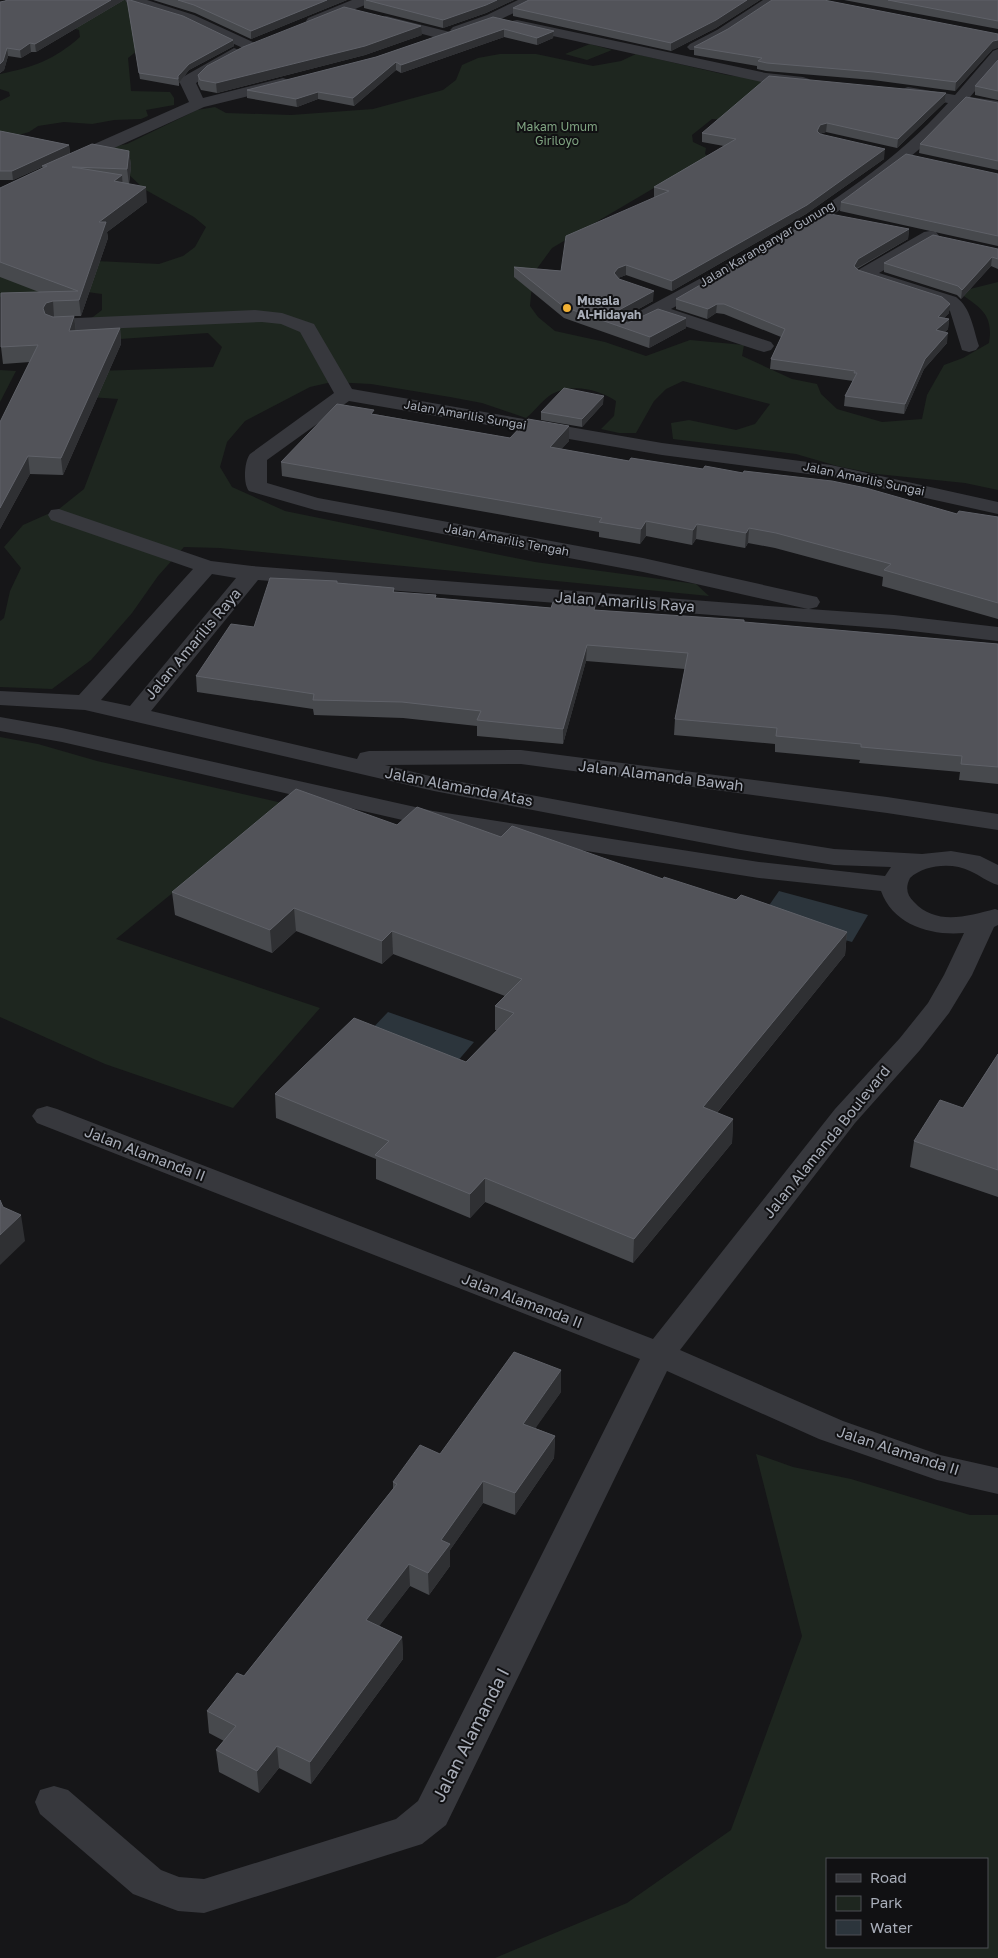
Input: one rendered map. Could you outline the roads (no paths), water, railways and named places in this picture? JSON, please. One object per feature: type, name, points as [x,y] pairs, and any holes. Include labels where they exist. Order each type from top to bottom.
[{"type":"street","points":[[132,0],[189,18],[257,43],[222,59],[187,82],[198,104]]},
{"type":"street","points":[[303,24],[365,0]]},
{"type":"street","points":[[418,44],[492,18],[530,0]]},
{"type":"street","points":[[674,57],[722,33],[773,0]]},
{"type":"street","points":[[344,9],[445,35]]},
{"type":"street","points":[[492,18],[766,78],[817,83]]},
{"type":"street","name":"Jalan Karanganyar Gunung","points":[[626,326],[822,214],[903,155],[931,131],[998,54]]},
{"type":"street","points":[[53,170],[198,104],[294,80]]},
{"type":"street","points":[[892,90],[959,98],[998,106]]},
{"type":"street","points":[[884,151],[922,159]]},
{"type":"street","points":[[822,214],[846,219]]},
{"type":"street","points":[[903,231],[939,238],[864,274],[949,301],[959,311],[969,346]]},
{"type":"street","points":[[649,291],[673,300]]},
{"type":"street","points":[[654,310],[764,346]]},
{"type":"street","points":[[55,325],[255,316],[296,322],[307,328],[345,394]]},
{"type":"street","name":"Jalan Amarilis Sungai","points":[[345,394],[652,448],[831,471],[998,508]]},
{"type":"street","name":"Jalan Amarilis Tengah","points":[[345,394],[256,458],[256,487],[315,504],[643,565],[793,607]]},
{"type":"street","name":"Jalan Amarilis Raya","points":[[59,515],[207,567],[252,574],[793,607],[894,622],[998,634]]},
{"type":"street","points":[[85,704],[207,567]]},
{"type":"street","name":"Jalan Amarilis Raya","points":[[134,715],[252,574]]},
{"type":"street","points":[[146,636],[194,644]]},
{"type":"street","name":"Jalan Alamanda Atas","points":[[0,698],[85,704],[434,784],[741,842],[834,857],[920,862]]},
{"type":"street","points":[[0,724],[62,735],[433,820],[759,870],[894,885],[898,875],[907,867],[937,858],[955,859],[972,863],[994,872]]},
{"type":"street","name":"Jalan Alamanda Bawah","points":[[322,759],[522,757],[998,822]]},
{"type":"street","name":"Jalan Alamanda Boulevard","points":[[894,885],[895,895],[902,906],[930,921],[947,925],[965,925],[990,918]]},
{"type":"street","name":"Jalan Alamanda Boulevard","points":[[659,1354],[845,1116],[910,1044],[939,1007],[990,918]]},
{"type":"street","name":"Jalan Alamanda II","points":[[47,1116],[659,1354],[831,1430],[937,1467],[998,1481]]},
{"type":"street","name":"Jalan Alamanda I","points":[[54,1802],[147,1882],[178,1894],[204,1896],[408,1832],[432,1813],[446,1787],[659,1354]]},
{"type":"water","points":[[779,891],[868,915],[852,942],[761,917]]},
{"type":"water","points":[[388,1012],[474,1042],[456,1063],[369,1032]]},
{"type":"place","name":"Musala Al-Hidayah","points":[[567,308]]},
{"type":"park label","name":"Makam Umum Giriloyo","points":[[557,134]]}]
